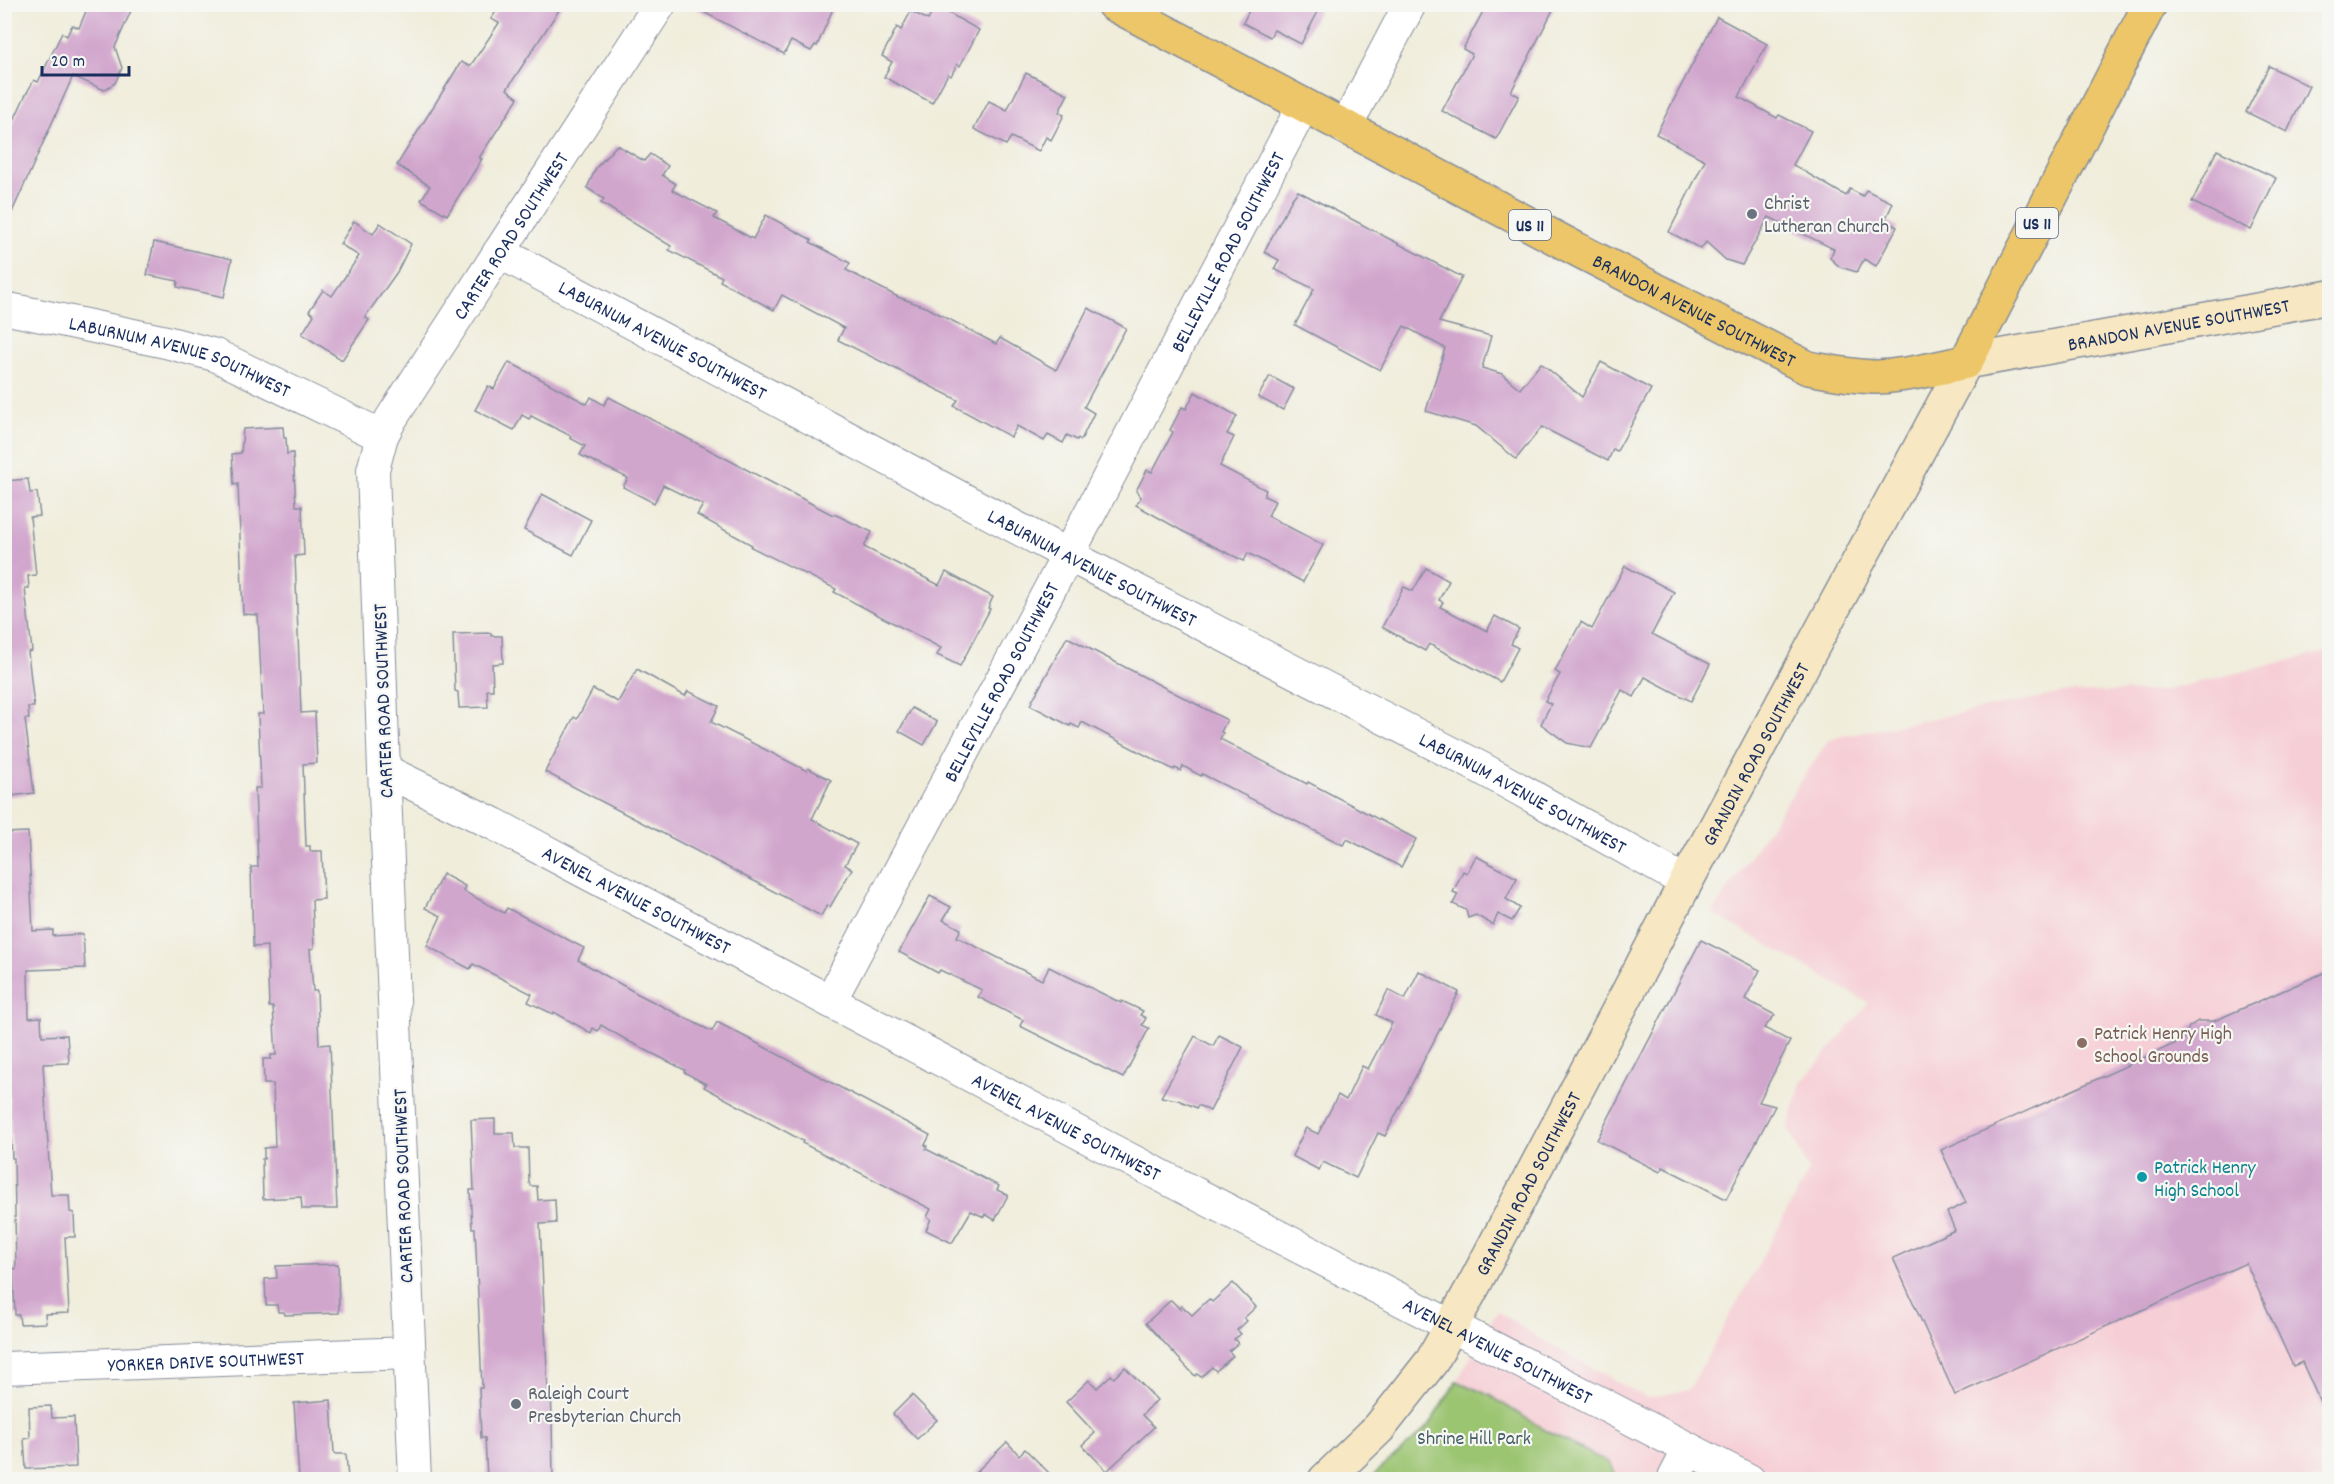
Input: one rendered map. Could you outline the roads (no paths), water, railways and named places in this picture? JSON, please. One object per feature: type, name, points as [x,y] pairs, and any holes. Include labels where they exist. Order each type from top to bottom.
[{"type":"main road","name":"BRANDON AVENUE SOUTHWEST","points":[[1113,4],[1345,128],[1808,368],[1848,376],[1880,377],[1914,373],[1966,362]]},
{"type":"main road","name":"GRANDIN ROAD SOUTHWEST","points":[[1966,362],[2151,4]]},
{"type":"street","name":"CARTER ROAD SOUTHWEST","points":[[415,1479],[384,770],[374,470],[382,436],[390,419],[660,4]]},
{"type":"street","points":[[1345,128],[1410,4]]},
{"type":"street","name":"BELLEVILLE ROAD SOUTHWEST","points":[[830,1001],[1068,555],[1303,106]]},
{"type":"street","name":"LABURNUM AVENUE SOUTHWEST","points":[[500,252],[1068,555],[1481,768],[1686,882]]},
{"type":"street","name":"BRANDON AVENUE SOUTHWEST","points":[[1966,362],[2330,297]]},
{"type":"street","name":"LABURNUM AVENUE SOUTHWEST","points":[[4,308],[166,342],[215,355],[382,436]]},
{"type":"street","name":"GRANDIN ROAD SOUTHWEST","points":[[1325,1479],[1379,1428],[1432,1361],[1686,882],[1966,362]]},
{"type":"street","name":"AVENEL AVENUE SOUTHWEST","points":[[384,770],[494,824],[1451,1327],[1749,1479]]},
{"type":"street","name":"YORKER DRIVE SOUTHWEST","points":[[4,1368],[409,1353]]},
{"type":"street","points":[[1673,1479],[1689,1449]]},
{"type":"place","name":"Christ Lutheran Church","points":[[1752,214]]},
{"type":"place","name":"Patrick Henry High School Grounds","points":[[2082,1043]]},
{"type":"place","name":"Patrick Henry High School","points":[[2142,1177]]},
{"type":"place","name":"Raleigh Court Presbyterian Church","points":[[516,1404]]},
{"type":"park label","name":"Shrine Hill Park","points":[[1474,1437]]}]
